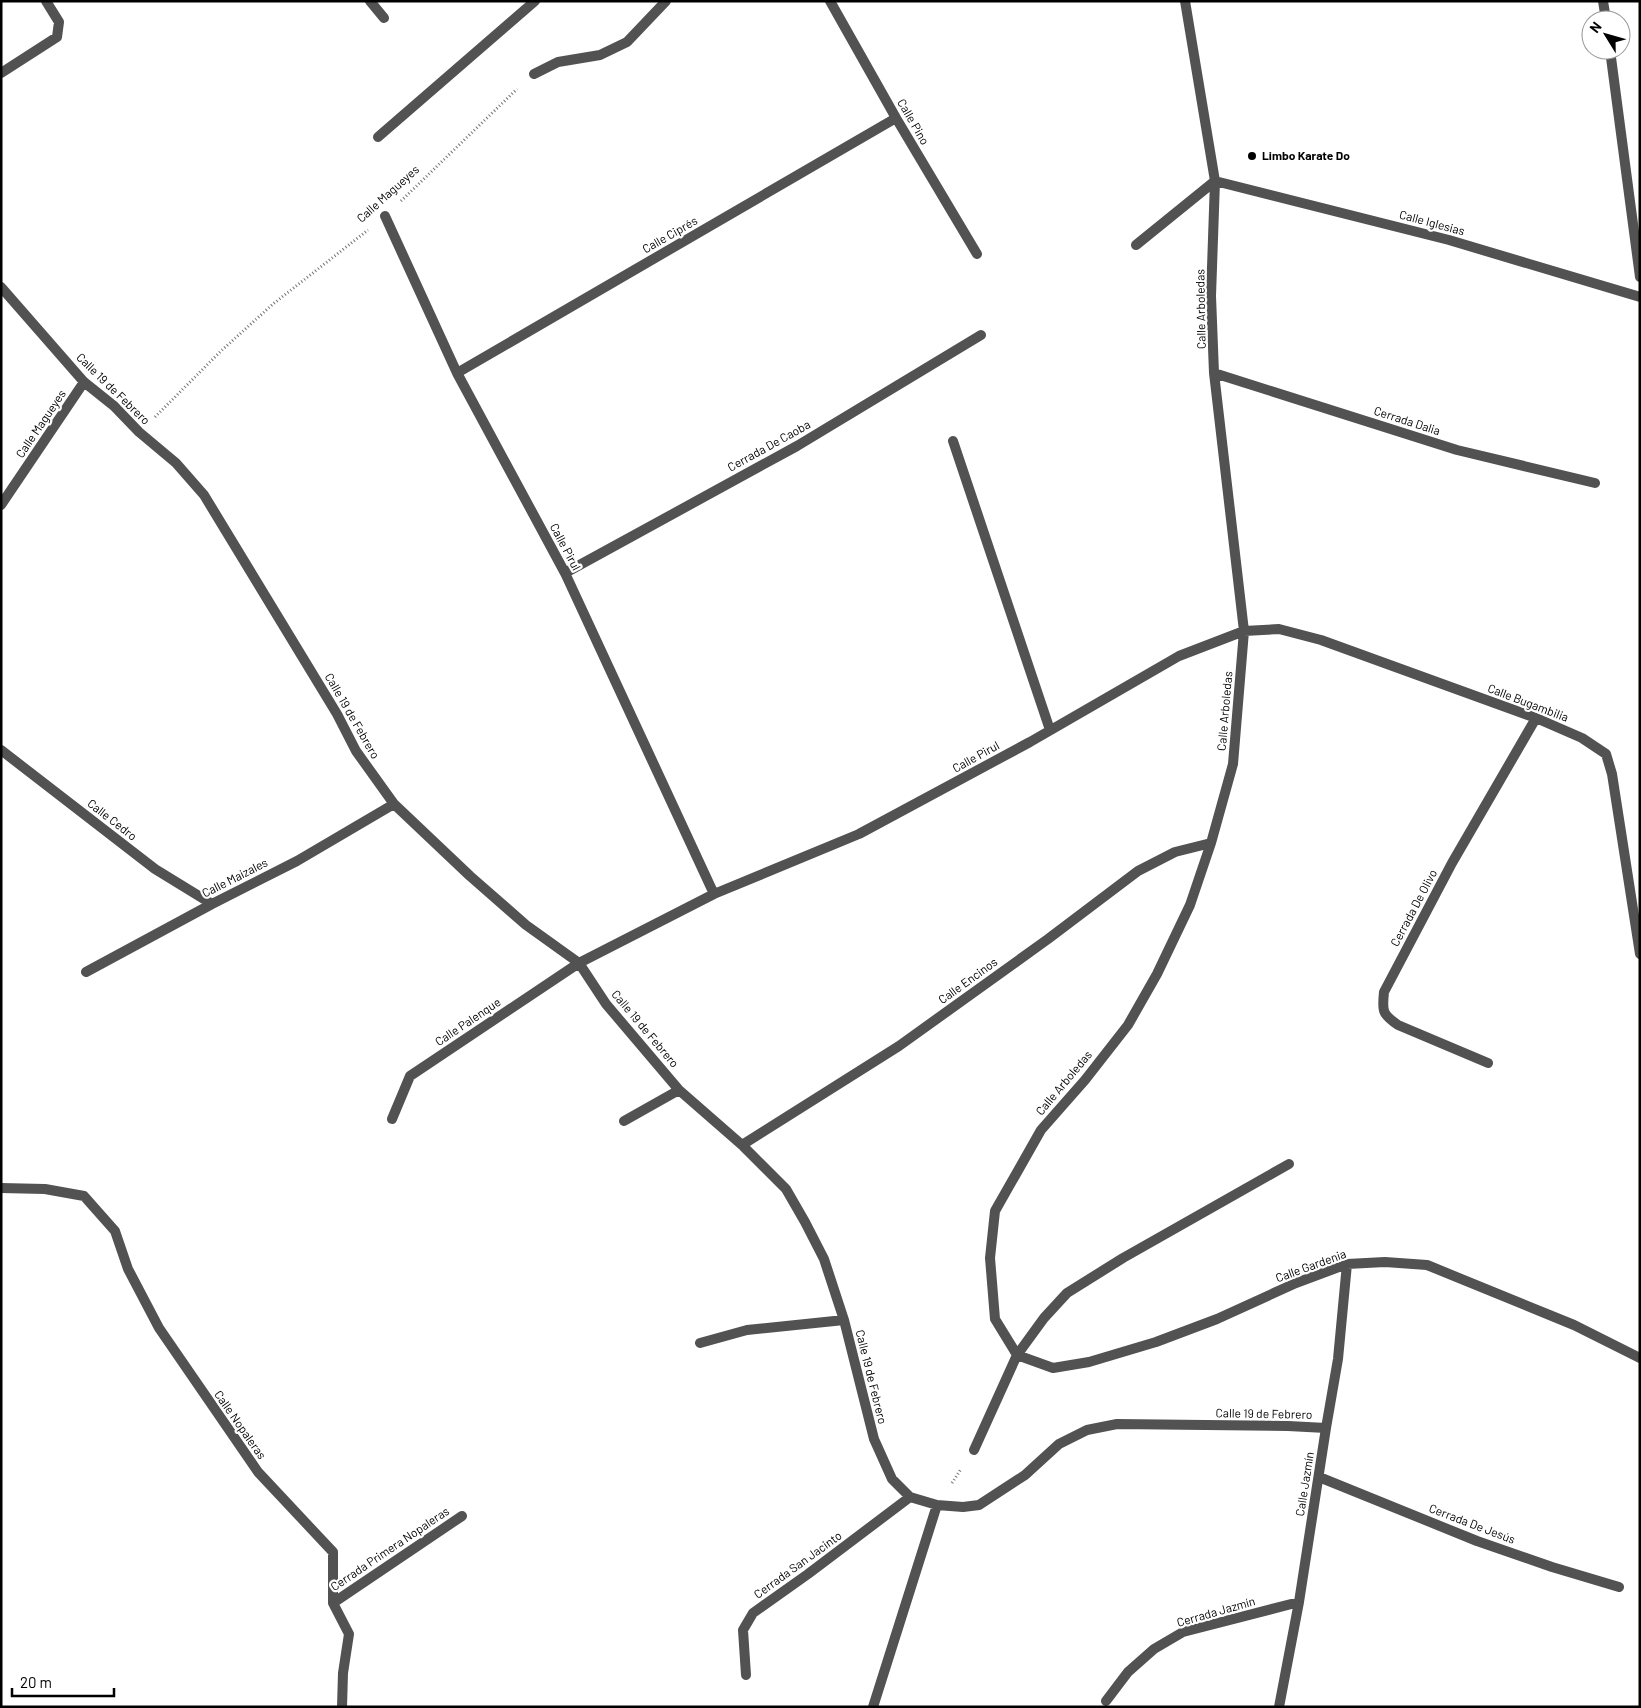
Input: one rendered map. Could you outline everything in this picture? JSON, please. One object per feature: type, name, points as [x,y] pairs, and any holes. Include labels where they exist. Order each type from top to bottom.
[{"type":"street","points":[[1,73],[56,36],[59,22],[46,1]]},
{"type":"street","points":[[370,1],[384,18]]},
{"type":"street","points":[[378,137],[535,1]]},
{"type":"street","points":[[534,74],[558,62],[600,55],[627,42],[666,1]]},
{"type":"street","name":"Calle Pino","points":[[830,1],[896,118],[977,254]]},
{"type":"street","name":"Calle Arboledas","points":[[1017,1355],[995,1319],[990,1258],[995,1211],[1040,1130],[1085,1080],[1128,1025],[1157,974],[1190,905],[1211,843],[1233,764],[1244,631],[1214,373],[1212,296],[1215,180],[1185,1]]},
{"type":"street","points":[[1611,60],[1640,276]]},
{"type":"street","name":"Calle Ciprés","points":[[458,373],[896,118]]},
{"type":"street","points":[[1136,245],[1215,180]]},
{"type":"street","name":"Calle Iglesias","points":[[1215,180],[1449,240],[1640,296]]},
{"type":"street","name":"Calle Pirul","points":[[385,216],[458,373],[565,572],[714,894]]},
{"type":"street","name":"Calle 19 de Febrero","points":[[1,287],[84,382],[114,406],[139,432],[176,463],[204,495],[332,706],[356,751],[394,804],[470,876],[526,925],[579,963],[606,1004],[679,1090],[742,1145],[786,1189],[824,1259],[844,1320],[874,1439],[892,1479],[910,1497],[937,1505],[979,1505],[1025,1475],[1059,1444],[1087,1430],[1117,1424],[1326,1428]]},
{"type":"street","name":"Cerrada De Caoba","points":[[565,572],[797,446],[981,335]]},
{"type":"street","name":"Cerrada Dalia","points":[[1214,373],[1456,450],[1595,483]]},
{"type":"street","name":"Calle Magueyes","points":[[1,504],[84,382]]},
{"type":"street","points":[[953,441],[1050,730]]},
{"type":"street","name":"Calle Bugambilia","points":[[1244,631],[1279,629],[1321,640],[1536,718],[1582,738],[1606,754],[1612,774],[1640,954]]},
{"type":"street","name":"Calle Pirul","points":[[579,963],[714,894],[859,834],[1050,730],[1179,656],[1244,631]]},
{"type":"street","name":"Cerrada De Olivo","points":[[1488,1062],[1389,1019],[1382,1009],[1384,992],[1452,862],[1536,718]]},
{"type":"street","name":"Calle Cedro","points":[[1,750],[155,869],[212,904]]},
{"type":"street","name":"Calle Maizales","points":[[86,972],[212,904],[297,861],[394,804]]},
{"type":"street","name":"Calle Encinos","points":[[742,1145],[899,1046],[1048,939],[1138,871],[1175,852],[1211,843]]},
{"type":"street","name":"Calle Palenque","points":[[392,1119],[410,1076],[579,963]]},
{"type":"street","points":[[624,1121],[679,1090]]},
{"type":"street","points":[[974,1450],[1017,1355],[1044,1318],[1067,1293],[1123,1258],[1289,1164]]},
{"type":"street","name":"Calle Nopaleras","points":[[1,1188],[45,1189],[84,1196],[115,1231],[128,1269],[158,1328],[202,1392],[258,1472],[333,1552],[333,1603],[349,1634],[343,1673],[342,1707]]},
{"type":"street","name":"Calle Gardenia","points":[[1017,1355],[1053,1368],[1089,1362],[1156,1342],[1217,1320],[1296,1283],[1347,1264],[1385,1262],[1427,1265],[1574,1325],[1640,1358]]},
{"type":"street","name":"Calle Jazmín","points":[[1279,1707],[1299,1602],[1338,1359],[1347,1264]]},
{"type":"street","points":[[700,1344],[747,1330],[844,1320]]},
{"type":"street","name":"Cerrada De Jesús","points":[[1319,1477],[1477,1541],[1552,1567],[1619,1587]]},
{"type":"street","name":"Cerrada San Jacinto","points":[[746,1675],[743,1630],[753,1613],[910,1497]]},
{"type":"street","points":[[873,1707],[937,1505]]},
{"type":"street","name":"Cerrada Primera Nopaleras","points":[[333,1603],[462,1516]]},
{"type":"street","name":"Cerrada Jazmín","points":[[1106,1701],[1128,1672],[1154,1649],[1183,1632],[1299,1602]]},
{"type":"path","name":"Calle Magueyes","points":[[139,432],[221,351],[273,304],[385,216],[534,74]]},
{"type":"path","points":[[937,1505],[974,1450]]},
{"type":"place","name":"Limbo Karate Do","points":[[1252,156]]}]
